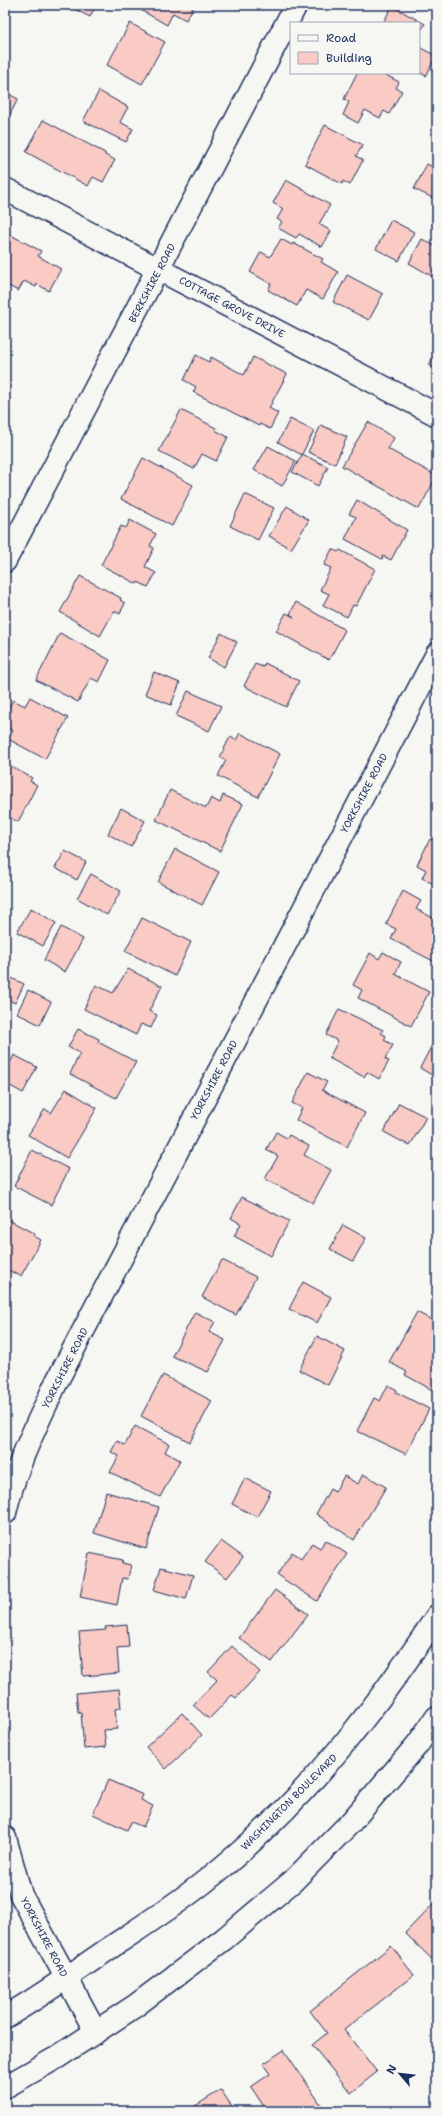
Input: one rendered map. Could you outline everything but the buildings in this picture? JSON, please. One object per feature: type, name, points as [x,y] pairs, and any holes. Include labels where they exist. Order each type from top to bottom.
[{"type":"street","name":"BERKSHIRE ROAD","points":[[5,561],[160,268],[296,5]]},
{"type":"street","name":"COTTAGE GROVE DRIVE","points":[[5,189],[160,268],[437,415]]},
{"type":"street","name":"YORKSHIRE ROAD","points":[[5,1513],[9,1495],[31,1437],[57,1381],[437,654]]},
{"type":"street","name":"WASHINGTON BOULEVARD","points":[[5,2017],[66,1978],[203,1883],[258,1836],[335,1756],[397,1677],[437,1616]]},
{"type":"street","points":[[5,2087],[27,2076],[135,2006],[224,1939],[293,1881],[351,1822],[417,1745],[437,1717]]},
{"type":"street","name":"YORKSHIRE ROAD","points":[[5,1838],[21,1895],[96,2032]]}]
